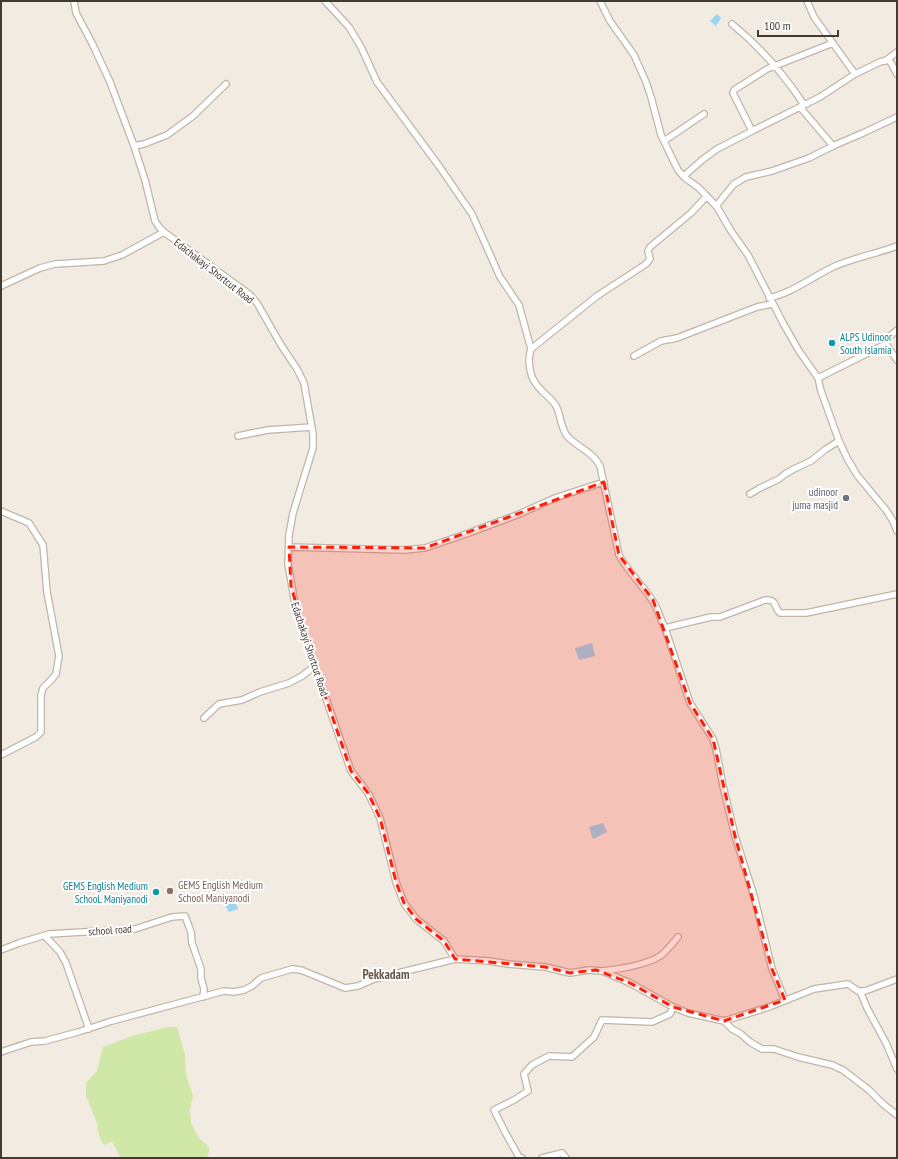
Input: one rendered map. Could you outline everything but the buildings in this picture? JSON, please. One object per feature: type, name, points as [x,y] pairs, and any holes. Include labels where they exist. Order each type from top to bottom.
[{"type":"street","name":"Edachakayi Shortcut Road","points":[[74,1],[76,12],[110,82],[134,146],[146,180],[155,221],[164,232],[249,294],[257,303],[304,383],[313,434],[313,448],[293,513],[289,535],[288,564],[296,610],[351,771],[368,793],[380,818],[396,882],[404,903],[416,919],[444,941],[455,960]]},
{"type":"street","points":[[326,1],[349,27],[361,47],[378,82],[472,214],[500,277],[518,305],[531,349]]},
{"type":"street","points":[[600,1],[610,21],[630,49],[637,62],[651,97],[656,120],[678,170],[716,206],[748,256],[799,351],[818,378],[821,391],[839,441],[848,460],[857,475],[895,520],[897,531]]},
{"type":"street","points":[[806,1],[814,16],[855,74]]},
{"type":"street","points":[[732,24],[749,38],[774,65],[802,106],[833,146]]},
{"type":"street","points":[[752,131],[734,93],[734,90],[767,68],[833,43]]},
{"type":"street","points":[[885,61],[897,52]]},
{"type":"street","points":[[684,176],[717,149],[820,97],[855,74],[880,62],[888,60],[891,62],[897,74]]},
{"type":"street","points":[[134,146],[167,135],[193,116],[226,84]]},
{"type":"street","points":[[664,141],[704,114]]},
{"type":"street","points":[[716,206],[734,184],[746,177],[772,171],[809,158],[897,117]]},
{"type":"street","points":[[707,196],[692,213],[650,247],[648,251],[650,259],[646,264],[596,296],[531,349],[529,355],[532,378],[557,407],[564,431],[567,436],[597,459],[602,472],[619,555],[624,565],[652,600],[665,628],[690,703],[713,739],[735,836],[754,896],[772,969],[785,1000]]},
{"type":"street","points":[[1,286],[40,268],[55,264],[104,261],[122,255],[164,232]]},
{"type":"street","points":[[634,356],[661,341],[677,338],[771,301],[834,267],[897,246]]},
{"type":"street","points":[[818,378],[886,344],[887,339],[897,330]]},
{"type":"street","points":[[886,344],[897,360]]},
{"type":"street","points":[[238,436],[268,430],[312,427]]},
{"type":"street","points":[[750,494],[811,461],[839,441]]},
{"type":"street","points":[[289,547],[404,550],[425,548],[517,515],[554,498],[604,482]]},
{"type":"street","points":[[1,511],[29,523],[43,545],[47,592],[59,656],[56,674],[43,688],[40,695],[41,732],[36,737],[1,755]]},
{"type":"street","points":[[665,628],[711,617],[720,617],[765,600],[772,600],[776,603],[780,612],[806,613],[897,594]]},
{"type":"street","points":[[204,718],[219,704],[242,700],[260,692],[289,683],[302,676],[315,666]]},
{"type":"street","name":"school road","points":[[1,950],[19,943],[45,936],[135,929],[172,917],[185,916],[191,932],[192,943],[201,968],[204,997]]},
{"type":"street","points":[[45,936],[60,952],[66,963],[89,1029]]},
{"type":"street","points":[[1,1052],[31,1042],[45,1041],[112,1021],[224,991],[234,992],[244,990],[252,986],[261,978],[292,969],[301,970],[345,988],[358,986],[374,979],[455,960],[489,961],[545,967],[570,973],[589,970],[602,971],[633,966],[652,960],[660,956],[668,949],[678,937]]},
{"type":"street","points":[[602,971],[630,983],[673,1007],[688,1013],[724,1021],[769,1007],[814,989],[848,984],[860,991],[869,990],[897,979]]},
{"type":"street","points":[[860,991],[867,1008],[886,1042],[897,1069]]},
{"type":"street","points":[[522,1158],[519,1157],[494,1110],[528,1091],[524,1074],[532,1065],[550,1056],[572,1057],[594,1037],[602,1020],[652,1022],[670,1014],[673,1007]]},
{"type":"street","points":[[724,1021],[732,1029],[762,1049],[774,1049],[843,1070],[869,1090],[882,1104],[897,1115]]},
{"type":"street","points":[[542,1158],[562,1153],[566,1158]]},
{"type":"highlighted area","points":[[604,482],[619,555],[653,600],[690,703],[713,739],[735,836],[772,969],[785,1000],[724,1021],[673,1007],[630,983],[596,970],[570,973],[545,967],[455,959],[444,941],[416,919],[404,903],[396,882],[380,818],[368,793],[351,771],[309,649],[291,586],[289,547],[425,548]]},
{"type":"green space","points":[[167,1027],[177,1027],[185,1054],[186,1072],[189,1085],[193,1095],[190,1110],[191,1123],[199,1138],[210,1148],[207,1158],[121,1158],[112,1142],[104,1145],[99,1136],[97,1123],[86,1096],[86,1083],[97,1071],[103,1047],[132,1036]]},
{"type":"water","points":[[717,14],[721,18],[716,26],[710,21]]},
{"type":"water","points":[[592,643],[595,656],[579,660],[575,648]]},
{"type":"water","points":[[603,823],[607,832],[593,839],[589,827]]},
{"type":"water","points":[[233,903],[236,904],[238,909],[229,912],[225,905]]},
{"type":"place","name":"ALPS Udinoor South Islamia","points":[[832,343]]},
{"type":"place","name":"udinoor juma masjid","points":[[846,498]]},
{"type":"place","name":"GEMS English Medium School Maniyanodi","points":[[170,891]]},
{"type":"place","name":"GEMS English Medium SchooL Maniyanodi","points":[[156,892]]},
{"type":"district","name":"Pekkadam","points":[[386,974]]}]
